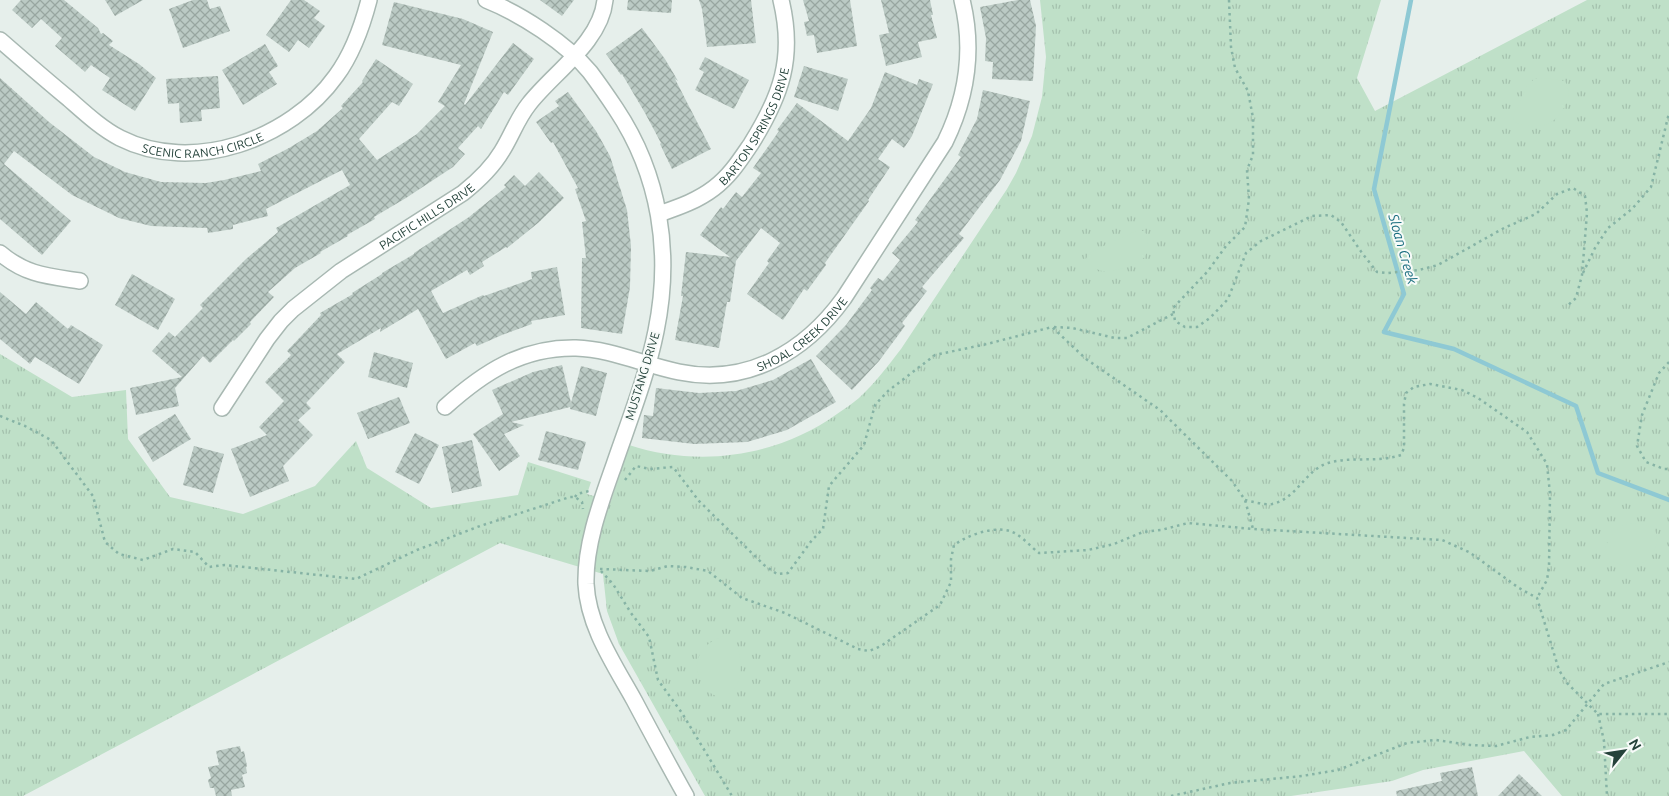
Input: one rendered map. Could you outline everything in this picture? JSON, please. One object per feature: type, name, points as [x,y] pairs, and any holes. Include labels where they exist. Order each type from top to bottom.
[{"type":"street","name":"SCENIC RANCH CIRCLE","points":[[0,40],[88,115],[120,138],[136,145],[168,151],[193,152],[213,150],[236,145],[273,130],[305,108],[321,94],[350,54],[369,0]]},
{"type":"street","name":"MUSTANG DRIVE","points":[[486,0],[516,14],[539,29],[575,57],[589,71],[629,130],[653,188],[659,214],[663,268],[661,303],[648,363],[593,533],[594,568],[586,582],[588,600],[600,637],[686,796]]},
{"type":"street","name":"PACIFIC HILLS DRIVE","points":[[222,408],[281,321],[323,284],[463,193],[479,180],[502,150],[517,121],[528,105],[575,57],[589,39],[605,0]]},
{"type":"street","name":"BARTON SPRINGS DRIVE","points":[[659,214],[688,204],[716,187],[727,177],[739,162],[774,105],[780,87],[787,51],[787,30],[781,0]]},
{"type":"street","name":"SHOAL CREEK DRIVE","points":[[445,407],[468,386],[489,371],[523,356],[560,348],[593,349],[678,372],[716,375],[758,367],[790,352],[802,344],[832,314],[945,142],[954,123],[967,77],[968,32],[962,0]]},
{"type":"street","points":[[0,253],[21,268],[39,275],[80,281]]},
{"type":"path","points":[[1229,0],[1231,47],[1235,68],[1248,91],[1253,118],[1253,155],[1247,170],[1249,199],[1245,227],[1226,246],[1208,271],[1173,308],[1175,322],[1185,327],[1197,327],[1210,318],[1228,299],[1246,253],[1261,241],[1312,216],[1331,215],[1341,222],[1377,272],[1388,273],[1419,270],[1438,265],[1504,228],[1536,214],[1557,194],[1573,188],[1584,196],[1587,213],[1582,275],[1576,298],[1566,306]]},
{"type":"path","points":[[1582,275],[1595,248],[1608,228],[1632,209],[1650,187],[1669,113]]},
{"type":"path","points":[[624,480],[636,466],[650,469],[673,468],[700,501],[764,565],[777,574],[788,573],[806,546],[823,529],[829,486],[864,445],[875,405],[888,391],[935,355],[987,344],[1052,326],[1072,328],[1115,338],[1127,338],[1174,313]]},
{"type":"path","points":[[1052,326],[1086,359],[1160,410],[1232,481],[1246,500],[1253,529]]},
{"type":"path","points":[[1669,362],[1659,373],[1642,415],[1637,446],[1646,462],[1669,469]]},
{"type":"path","points":[[1246,500],[1271,504],[1283,500],[1315,469],[1327,463],[1346,460],[1388,459],[1401,455],[1404,448],[1404,404],[1406,393],[1414,387],[1430,384],[1462,390],[1478,398],[1527,432],[1547,464],[1550,494],[1549,567],[1547,580],[1537,598]]},
{"type":"path","points":[[0,416],[25,426],[51,440],[93,496],[105,542],[119,554],[143,560],[173,550],[195,552],[209,567],[225,565],[356,579],[417,550],[480,526],[589,491],[604,496]]},
{"type":"path","points":[[575,497],[582,502],[583,513]]},
{"type":"path","points":[[594,568],[650,571],[668,566],[686,566],[708,571],[742,598],[785,613],[858,649],[869,651],[881,646],[940,605],[951,582],[951,559],[954,545],[966,537],[999,529],[1012,532],[1038,553],[1057,553],[1114,544],[1143,532],[1161,530],[1188,522],[1253,529],[1442,540],[1469,552],[1519,588],[1537,598],[1559,670],[1566,683],[1598,714],[1604,741],[1607,796]]},
{"type":"path","points":[[594,568],[612,584],[649,637],[658,680],[682,713],[732,796]]},
{"type":"path","points":[[1171,796],[1230,782],[1302,776],[1338,770],[1407,744],[1436,740],[1470,745],[1496,746],[1530,737],[1553,735],[1566,730],[1604,684],[1669,662]]},
{"type":"path","points":[[1598,714],[1669,714]]},
{"type":"green space","points":[[1040,0],[1381,0],[1357,78],[1375,111],[1587,0],[1669,0],[1669,796],[1562,796],[1524,751],[1423,770],[1392,781],[1291,796],[705,796],[619,644],[607,611],[603,574],[500,543],[23,796],[0,796],[0,354],[72,397],[126,390],[128,439],[170,497],[243,514],[315,486],[356,441],[367,468],[431,508],[518,495],[528,462],[591,482],[587,494],[611,501],[629,445],[683,456],[710,457],[763,449],[814,429],[856,400],[876,380],[901,349],[1007,189],[1032,136],[1042,97],[1046,57]]},
{"type":"green space","points":[[1544,78],[1565,81],[1568,95],[1562,111],[1552,122],[1545,125],[1531,126],[1514,122],[1513,116],[1527,86],[1534,79]]},
{"type":"green space","points":[[1136,231],[1144,231],[1148,237],[1146,254],[1137,263],[1118,269],[1102,271],[1086,259],[1089,253]]},
{"type":"green space","points":[[1633,523],[1652,527],[1656,534],[1657,542],[1654,551],[1640,564],[1630,566],[1619,564],[1606,556],[1605,547],[1611,536],[1621,526]]},
{"type":"green space","points":[[724,636],[735,641],[739,652],[741,671],[738,683],[734,689],[726,696],[718,696],[710,693],[704,686],[697,669],[697,661],[709,644]]},
{"type":"building","points":[[21,0],[64,0],[98,28],[101,34],[103,33],[113,41],[109,45],[139,64],[156,78],[135,111],[102,90],[110,78],[91,65],[85,72],[55,46],[62,38],[41,19],[32,28],[12,10]]},
{"type":"building","points":[[105,0],[143,0],[115,16]]},
{"type":"building","points":[[193,0],[207,0],[210,9],[220,6],[230,31],[183,48],[169,9]]},
{"type":"building","points":[[291,0],[304,0],[320,11],[314,18],[325,26],[309,48],[298,40],[289,52],[266,35]]},
{"type":"building","points":[[540,0],[574,0],[562,16]]},
{"type":"building","points":[[628,0],[672,0],[671,13],[627,10]]},
{"type":"building","points":[[699,0],[751,0],[756,43],[707,47]]},
{"type":"building","points":[[803,0],[850,0],[857,46],[817,53],[814,35],[807,36],[804,22],[809,21]]},
{"type":"building","points":[[881,0],[930,0],[933,15],[931,15],[937,38],[918,42],[922,57],[886,66],[879,35],[889,33]]},
{"type":"building","points":[[1018,0],[1030,0],[1036,26],[1033,81],[992,79],[993,62],[985,61],[986,38],[980,7]]},
{"type":"building","points":[[394,2],[463,19],[493,32],[465,105],[513,43],[534,59],[508,95],[504,92],[481,129],[478,126],[458,148],[465,154],[453,167],[374,217],[375,219],[295,268],[268,292],[274,297],[234,341],[210,363],[203,356],[175,388],[179,406],[136,415],[130,388],[182,377],[152,351],[169,332],[175,337],[203,308],[200,305],[246,259],[278,232],[276,228],[350,185],[342,170],[266,209],[268,216],[233,225],[233,229],[208,233],[207,228],[151,226],[119,218],[72,195],[14,151],[4,164],[71,221],[42,255],[0,219],[0,78],[49,122],[94,157],[125,172],[161,182],[206,183],[261,171],[258,164],[317,131],[343,108],[341,106],[363,82],[376,59],[413,84],[399,106],[392,102],[359,139],[377,160],[417,134],[445,106],[438,102],[461,65],[382,45]]},
{"type":"building","points":[[642,28],[665,59],[678,81],[675,79],[711,149],[672,169],[645,113],[622,74],[606,54]]},
{"type":"building","points":[[265,44],[278,66],[269,72],[277,84],[243,105],[222,70]]},
{"type":"building","points":[[705,57],[749,80],[734,109],[695,90],[704,72],[699,69]]},
{"type":"building","points":[[804,66],[848,79],[838,111],[794,97]]},
{"type":"building","points":[[885,72],[917,85],[919,79],[933,84],[912,136],[904,148],[892,139],[878,159],[890,167],[807,291],[804,289],[783,320],[747,294],[769,263],[767,261],[780,243],[761,228],[736,261],[730,302],[727,302],[719,348],[675,340],[683,296],[681,296],[686,252],[730,257],[700,235],[721,207],[723,209],[736,192],[742,197],[761,173],[753,168],[797,103],[848,141],[871,108]]},
{"type":"building","points":[[218,76],[220,108],[201,110],[202,121],[180,123],[179,103],[168,104],[166,79]]},
{"type":"building","points":[[983,90],[1030,101],[1021,141],[1000,180],[959,234],[964,238],[922,287],[927,291],[902,323],[905,326],[879,361],[852,390],[816,356],[846,325],[872,290],[870,288],[878,278],[883,281],[900,260],[892,253],[918,222],[915,220],[961,157],[958,155],[977,119]]},
{"type":"building","points":[[568,92],[596,131],[610,156],[627,210],[631,246],[630,287],[622,334],[581,328],[582,258],[586,258],[582,222],[586,221],[575,189],[578,188],[553,142],[551,143],[536,122],[559,106],[555,101]]},
{"type":"building","points":[[539,172],[564,198],[538,223],[507,248],[482,262],[484,266],[470,275],[467,270],[431,291],[443,313],[483,295],[532,279],[531,272],[557,267],[565,315],[531,321],[532,324],[477,346],[475,343],[446,359],[418,309],[380,332],[381,328],[337,354],[345,362],[306,403],[311,408],[298,420],[313,435],[283,466],[289,481],[250,497],[231,449],[267,435],[259,427],[284,401],[265,382],[291,355],[287,351],[321,315],[320,313],[353,294],[469,217],[506,187],[504,185],[514,175],[525,186]]},
{"type":"building","points":[[132,274],[175,299],[158,330],[115,305]]},
{"type":"building","points":[[0,292],[26,314],[36,302],[68,329],[71,325],[103,345],[79,384],[35,357],[30,364],[0,339]]},
{"type":"building","points":[[374,352],[413,363],[407,388],[368,377]]},
{"type":"building","points":[[811,359],[836,402],[787,430],[747,442],[694,444],[642,438],[644,415],[653,416],[656,388],[699,393],[736,391],[773,380]]},
{"type":"building","points":[[562,365],[571,403],[581,366],[607,373],[596,416],[570,409],[570,407],[511,422],[524,425],[504,434],[520,456],[499,471],[473,434],[503,414],[492,390],[533,372]]},
{"type":"building","points":[[399,397],[410,423],[368,439],[357,413]]},
{"type":"building","points":[[175,414],[191,439],[153,462],[138,437]]},
{"type":"building","points":[[546,431],[586,442],[578,470],[538,460]]},
{"type":"building","points":[[415,433],[439,445],[419,484],[395,472]]},
{"type":"building","points":[[472,440],[482,486],[452,493],[442,447]]},
{"type":"building","points":[[194,446],[224,454],[213,493],[183,485]]},
{"type":"building","points":[[240,746],[241,752],[244,751],[247,766],[247,773],[242,775],[245,787],[231,790],[232,796],[216,796],[214,788],[210,788],[208,780],[211,778],[208,767],[219,765],[216,751]]},
{"type":"building","points":[[1472,767],[1478,796],[1397,796],[1396,791],[1442,781],[1440,773]]},
{"type":"building","points":[[1519,774],[1542,796],[1498,796]]},
{"type":"waterway","name":"Sloan Creek","points":[[1411,0],[1374,189],[1404,294],[1384,332],[1454,349],[1576,406],[1598,473],[1669,500]]}]
